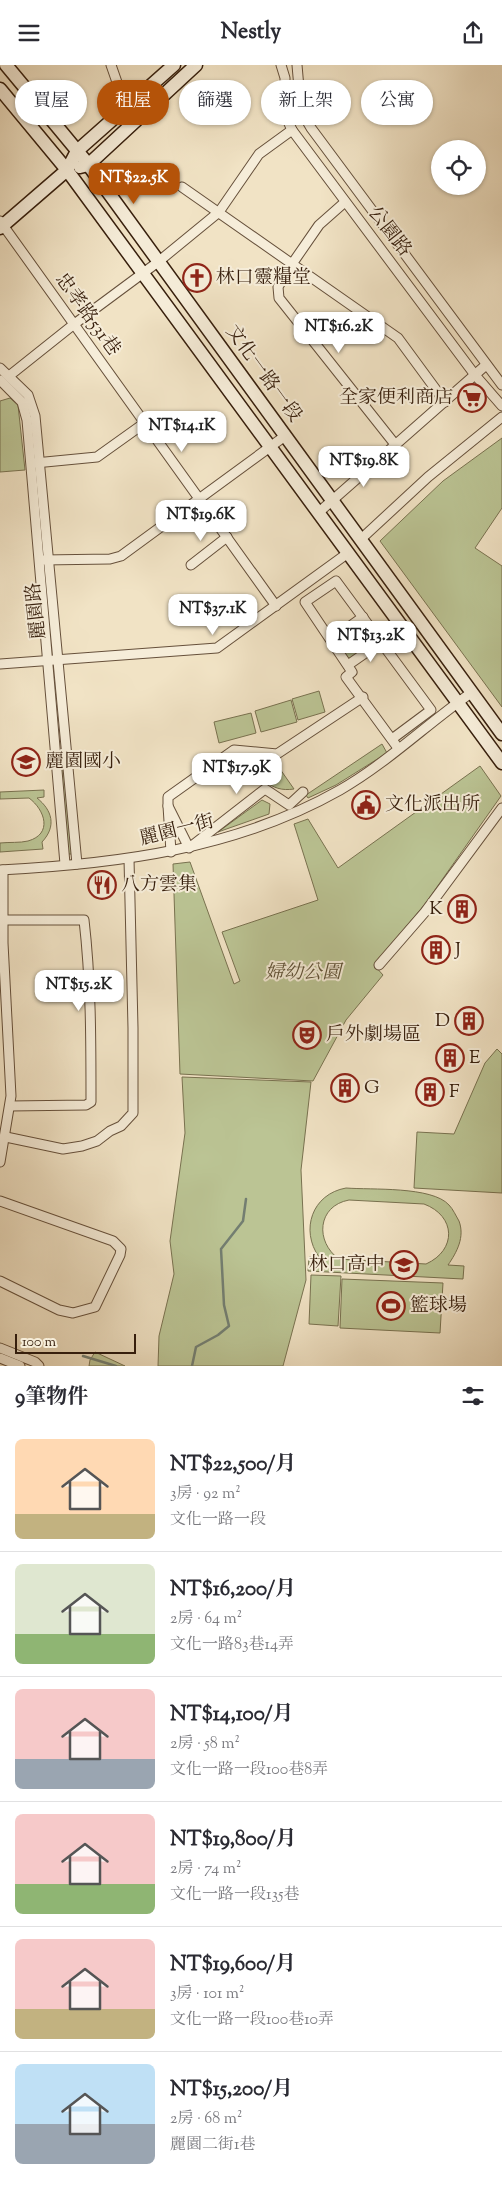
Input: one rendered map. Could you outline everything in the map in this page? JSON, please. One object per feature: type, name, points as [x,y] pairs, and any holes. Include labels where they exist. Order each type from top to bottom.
[{"type":"main road","name":"文化一路一段","points":[[6,65],[88,165],[502,733]]},
{"type":"main road","points":[[157,80],[174,65]]},
{"type":"main road","points":[[67,170],[88,165],[196,65]]},
{"type":"main road","name":"文化一路一段","points":[[0,89],[67,170],[502,763]]},
{"type":"main road","points":[[1,225],[67,170],[77,151],[107,125]]},
{"type":"street","points":[[111,65],[116,80]]},
{"type":"street","name":"公園路","points":[[282,65],[285,78],[285,115],[292,130],[475,375],[501,404]]},
{"type":"street","name":"公園路","points":[[297,65],[301,111],[312,130],[502,385]]},
{"type":"street","points":[[4,378],[158,262],[219,213],[259,155],[292,130]]},
{"type":"street","points":[[300,139],[312,130]]},
{"type":"street","points":[[182,187],[398,338],[445,402]]},
{"type":"street","points":[[345,202],[319,225],[292,264],[278,287],[279,299],[394,443]]},
{"type":"street","name":"忠孝路531巷","points":[[1,225],[146,422],[276,606]]},
{"type":"street","points":[[388,257],[398,247]]},
{"type":"street","points":[[318,513],[394,443],[445,402],[486,365]]},
{"type":"street","name":"麗園路","points":[[0,368],[4,378],[28,395],[33,406],[38,561],[65,864]]},
{"type":"street","points":[[360,540],[428,477],[502,417]]},
{"type":"street","points":[[35,463],[97,457],[146,422]]},
{"type":"street","points":[[38,561],[110,559],[121,555],[285,436]]},
{"type":"street","name":"麗園路","points":[[35,463],[48,560],[77,865]]},
{"type":"street","points":[[191,565],[226,537]]},
{"type":"street","points":[[0,664],[217,648],[234,633],[276,606],[348,553]]},
{"type":"street","points":[[392,739],[430,710],[336,581],[305,602],[352,672],[346,677],[363,697],[398,749]]},
{"type":"street","points":[[331,640],[363,617]]},
{"type":"street","points":[[348,665],[381,642]]},
{"type":"street","name":"麗園一街","points":[[2,870],[65,864],[77,865],[171,852],[189,848],[295,813],[341,789],[398,749],[471,693]]},
{"type":"street","points":[[171,852],[168,797],[234,750],[277,755],[363,697]]},
{"type":"street","points":[[168,806],[189,848],[265,789],[289,805],[303,793]]},
{"type":"street","points":[[379,965],[424,912],[502,808]]},
{"type":"street","points":[[4,1132],[63,1149],[97,1141],[110,1131],[121,1126],[133,1113],[129,859]]},
{"type":"street","points":[[0,1162],[10,1106],[4,1028],[2,870]]},
{"type":"street","points":[[4,920],[84,920],[90,1005],[90,1102],[86,1105],[10,1106]]},
{"type":"street","points":[[0,1201],[114,1241],[120,1249],[120,1255],[96,1307],[73,1313],[59,1310],[0,1281]]},
{"type":"street","points":[[0,1348],[35,1362],[39,1366]]},
{"type":"street","points":[[0,1358],[20,1366]]},
{"type":"green space","points":[[10,398],[18,405],[25,470],[0,472],[0,401]]},
{"type":"green space","points":[[502,438],[502,508],[475,548],[502,566],[502,707],[380,541],[443,481]]},
{"type":"green space","points":[[361,625],[373,643],[348,660],[336,643]]},
{"type":"green space","points":[[319,691],[325,712],[298,720],[292,699]]},
{"type":"green space","points":[[291,700],[297,722],[261,732],[255,711]]},
{"type":"green space","points":[[251,713],[256,733],[219,743],[214,722]]},
{"type":"green space","points":[[382,744],[387,753],[336,785],[308,798],[306,795]]},
{"type":"green space","points":[[61,751],[63,755],[72,854],[67,854],[59,754]]},
{"type":"green space","points":[[247,755],[273,759],[294,789],[285,790],[271,785],[255,771],[246,758]]},
{"type":"green space","name":"婦幼公園","points":[[480,766],[501,796],[425,904],[374,965],[383,975],[346,1020],[313,1081],[180,1074],[173,864],[190,862],[234,984],[240,981],[222,932],[318,900],[294,824],[308,819],[338,868]]},
{"type":"green space","points":[[44,790],[44,797],[37,798],[49,813],[51,824],[47,836],[42,842],[43,849],[0,852],[0,843],[25,842],[36,838],[44,827],[44,821],[39,809],[29,798],[0,799],[0,792]]},
{"type":"green space","points":[[262,800],[270,804],[269,814],[218,832]]},
{"type":"green space","points":[[497,1049],[502,1054],[502,1193],[414,1188],[417,1132],[454,1134],[485,1063]]},
{"type":"green space","points":[[182,1077],[311,1082],[301,1170],[306,1280],[283,1366],[158,1366],[159,1336],[174,1274],[170,1241],[185,1133]]},
{"type":"green space","points":[[346,1188],[400,1190],[441,1199],[450,1207],[461,1227],[461,1239],[448,1265],[464,1266],[463,1279],[308,1271],[309,1257],[319,1257],[313,1247],[310,1236],[310,1225],[313,1215],[318,1205],[334,1192]],"holes":[[[349,1200],[424,1204],[435,1209],[442,1216],[449,1233],[443,1250],[436,1258],[426,1264],[339,1259],[331,1252],[326,1243],[323,1234],[325,1217],[338,1204]]]},
{"type":"green space","points":[[311,1275],[341,1276],[338,1326],[309,1324]]},
{"type":"green space","name":"籃球場","points":[[342,1279],[443,1283],[440,1333],[340,1328]]},
{"type":"green space","points":[[95,1352],[125,1366],[89,1366]]},
{"type":"waterway","points":[[192,1366],[196,1347],[218,1335],[229,1326],[224,1305],[221,1249],[243,1221],[246,1199]]},
{"type":"waterway","points":[[83,1356],[116,1366]]},
{"type":"place","name":"林口靈糧堂","points":[[197,278]]},
{"type":"place","name":"全家便利商店","points":[[472,398]]},
{"type":"place","name":"麗園國小","points":[[26,762]]},
{"type":"place","name":"文化派出所","points":[[366,805]]},
{"type":"place","name":"八方雲集","points":[[102,885]]},
{"type":"place","name":"K","points":[[462,909]]},
{"type":"place","name":"J","points":[[436,950]]},
{"type":"place","name":"D","points":[[469,1021]]},
{"type":"place","name":"戶外劇場區","points":[[307,1035]]},
{"type":"place","name":"E","points":[[450,1058]]},
{"type":"place","name":"G","points":[[345,1088]]},
{"type":"place","name":"F","points":[[430,1092]]},
{"type":"place","name":"林口高中","points":[[404,1265]]},
{"type":"place","name":"籃球場","points":[[391,1306]]}]
